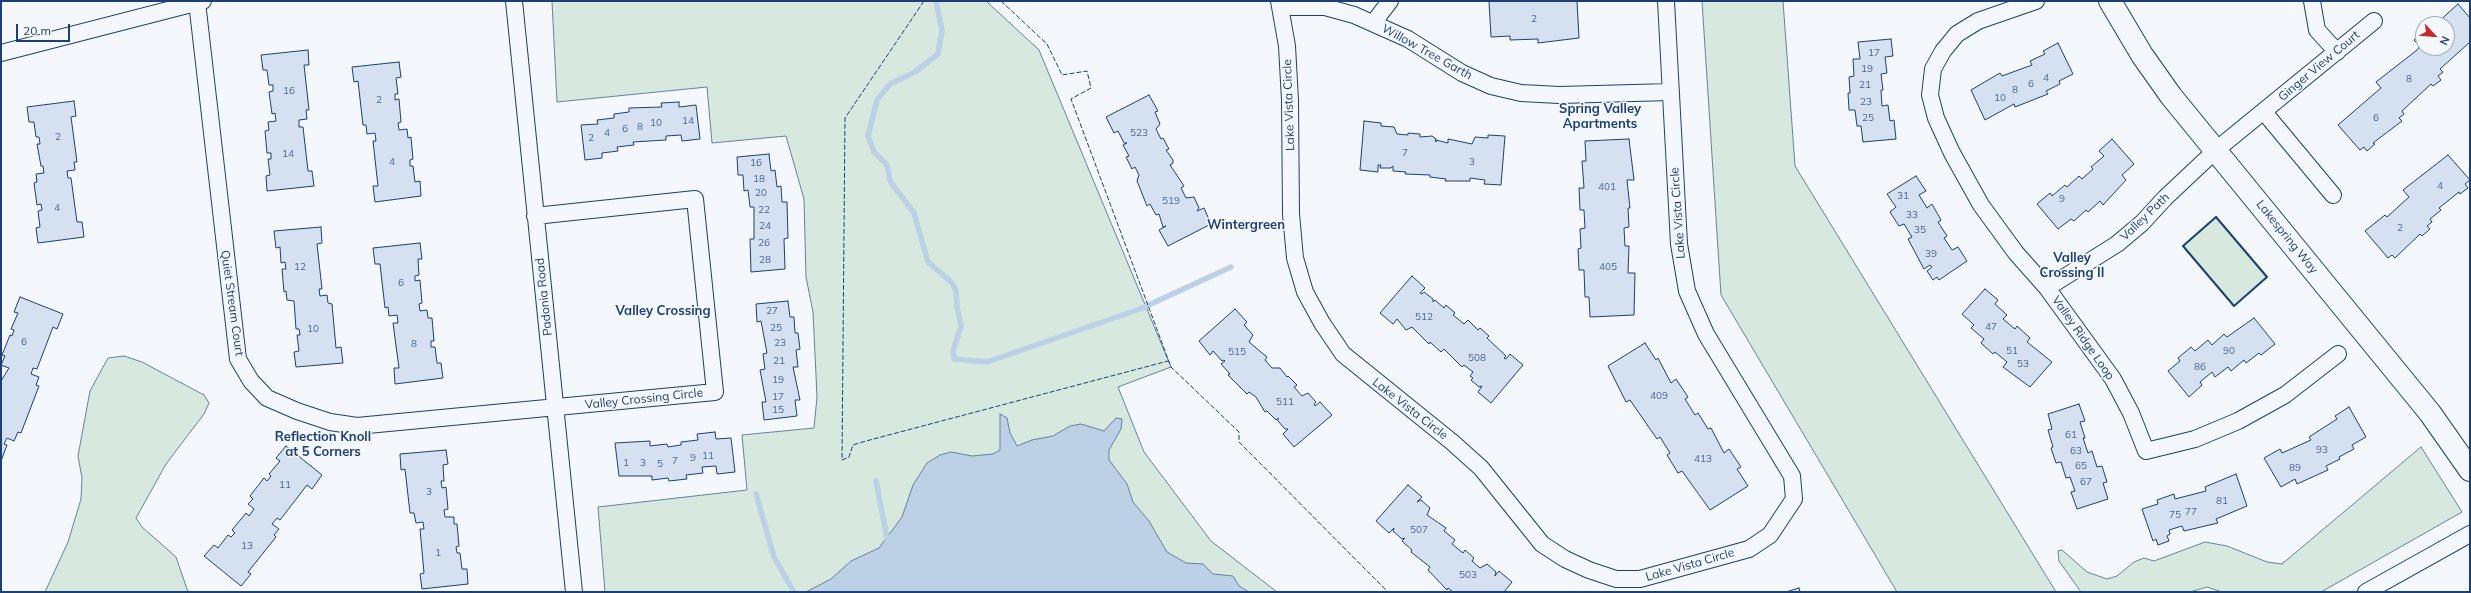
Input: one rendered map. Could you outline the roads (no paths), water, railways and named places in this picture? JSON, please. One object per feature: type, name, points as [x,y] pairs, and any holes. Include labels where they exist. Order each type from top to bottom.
[{"type":"street","name":"Padonia Road","points":[[514,1],[574,592]]},
{"type":"street","points":[[1374,22],[1390,1]]},
{"type":"street","name":"Lake Vista Circle","points":[[1280,4],[1287,46],[1290,100],[1291,214],[1295,258],[1305,292],[1322,324],[1343,354],[1452,442],[1481,468],[1525,525],[1542,544],[1565,559],[1589,570],[1616,586],[1749,549],[1770,535],[1794,498],[1792,476],[1706,334],[1687,291],[1679,244],[1666,1]]},
{"type":"street","name":"Valley Ridge Loop","points":[[2036,1],[1978,21],[1957,34],[1943,52],[1933,70],[1930,95],[1936,118],[1952,153],[1981,205],[2016,253],[2047,288],[2112,379],[2131,413],[2146,451],[2195,439],[2238,421],[2285,395],[2338,354]]},
{"type":"street","name":"Lakespring Way","points":[[2110,1],[2138,48],[2171,96],[2430,413],[2470,470]]},
{"type":"street","points":[[2312,1],[2317,30],[2337,52]]},
{"type":"street","points":[[1,53],[200,2]]},
{"type":"street","name":"Quiet Stream Court","points":[[200,2],[233,332],[238,359],[251,381],[267,398],[297,412],[330,422],[358,426],[556,408]]},
{"type":"street","name":"Willow Tree Garth","points":[[1280,4],[1325,7],[1374,22],[1408,39],[1462,73],[1521,93],[1559,95],[1670,92]]},
{"type":"street","name":"Ginger View Court","points":[[2216,150],[2374,21]]},
{"type":"street","points":[[2264,112],[2334,195]]},
{"type":"street","name":"Valley Path","points":[[2047,288],[2117,244],[2142,223],[2165,198],[2216,150]]},
{"type":"street","name":"Valley Crossing Circle","points":[[535,216],[695,199],[715,392],[556,408]]},
{"type":"street","points":[[2366,592],[2470,534]]},
{"type":"water","points":[[1000,414],[1007,418],[1010,433],[1017,446],[1032,440],[1053,436],[1070,426],[1081,424],[1104,431],[1116,418],[1122,419],[1121,429],[1109,450],[1109,460],[1127,484],[1133,502],[1149,521],[1167,552],[1186,563],[1203,564],[1213,574],[1233,576],[1239,586],[1249,592],[806,592],[831,579],[851,561],[879,548],[902,517],[913,485],[927,463],[940,455],[951,452],[972,456],[993,454],[1000,450]]},
{"type":"waterway","points":[[936,1],[942,30],[938,54],[915,72],[890,84],[877,100],[868,136],[874,152],[887,165],[890,181],[914,213],[928,262],[951,282],[956,290],[957,307],[961,326],[953,351],[954,359],[987,362],[1140,309],[1231,267]]},
{"type":"waterway","points":[[876,481],[888,543]]},
{"type":"waterway","points":[[756,494],[774,557],[794,592]]},
{"type":"district","name":"Spring Valley Apartments","points":[[1600,116]]},
{"type":"district","name":"Wintergreen","points":[[1246,225]]},
{"type":"district","name":"Valley Crossing II","points":[[2072,266]]},
{"type":"district","name":"Valley Crossing","points":[[663,311]]},
{"type":"district","name":"Reflection Knoll at 5 Corners","points":[[323,444]]}]
